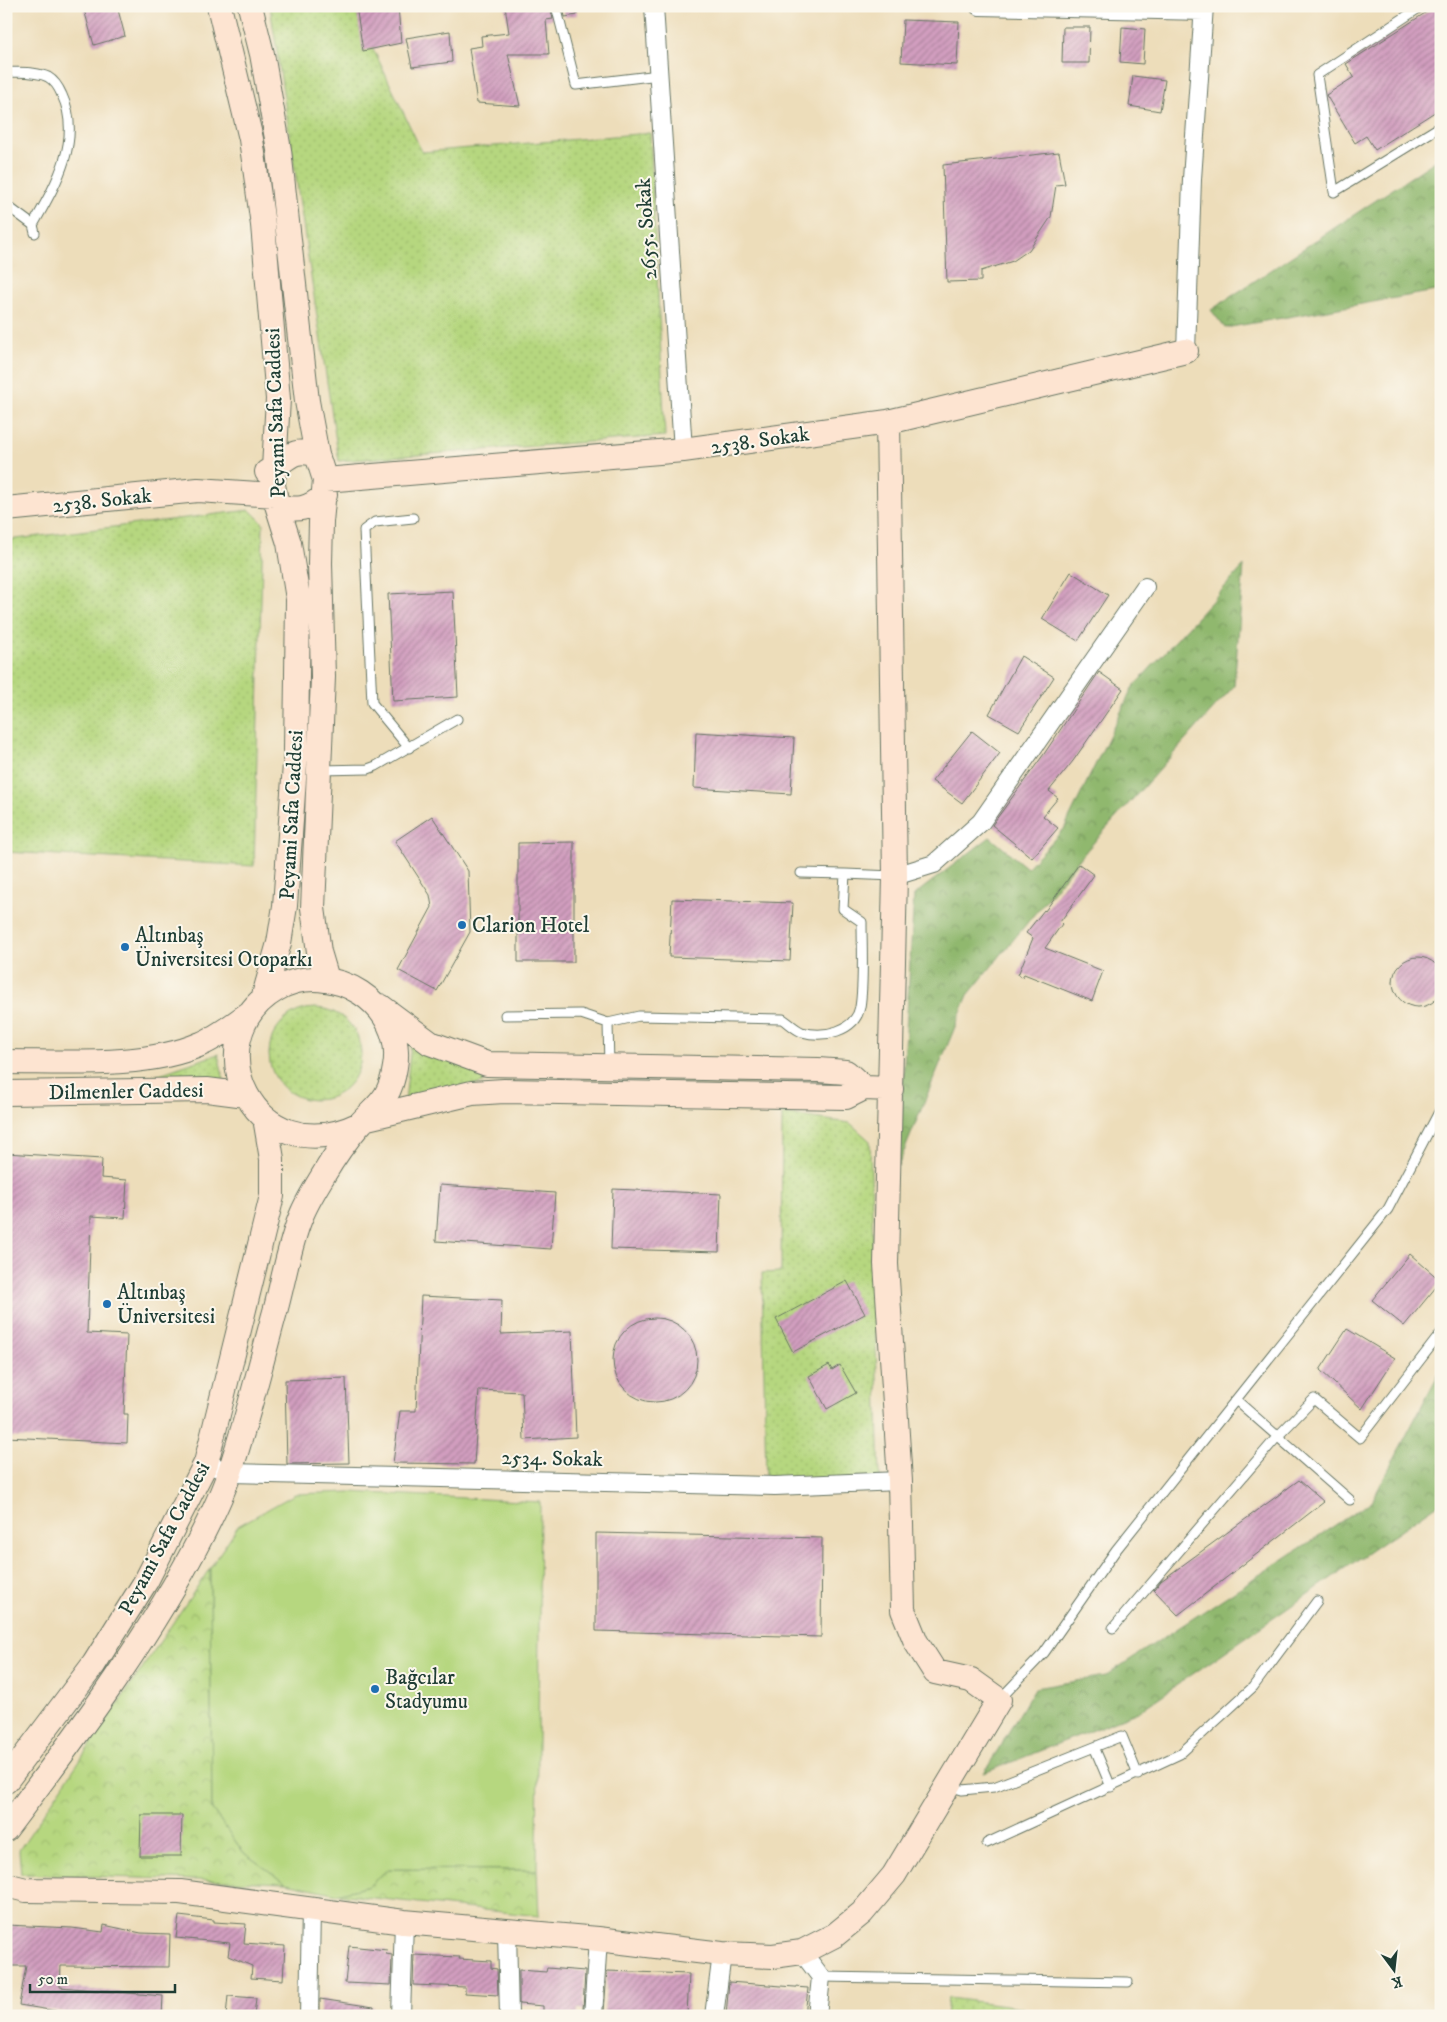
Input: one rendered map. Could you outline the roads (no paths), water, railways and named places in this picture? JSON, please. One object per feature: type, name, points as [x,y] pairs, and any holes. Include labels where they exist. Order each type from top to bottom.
[{"type":"street","name":"Peyami Safa Caddesi","points":[[219,6],[251,139],[263,226],[278,399],[277,437],[273,468],[276,500],[289,543],[298,599],[296,750],[285,906],[279,943],[258,1006]]},
{"type":"street","name":"Peyami Safa Caddesi","points":[[250,6],[262,54],[279,150],[307,402],[325,488],[320,522],[323,677],[313,908],[319,952],[327,979]]},
{"type":"street","name":"2655. Sokak","points":[[654,6],[683,450]]},
{"type":"street","points":[[979,6],[1204,9],[1192,179],[1186,351]]},
{"type":"street","name":"2538. Sokak","points":[[325,488],[683,450],[888,422],[1186,351]]},
{"type":"street","points":[[6,1885],[26,1890],[180,1892],[404,1922],[598,1939],[722,1954],[773,1956],[802,1952],[835,1935],[862,1913],[894,1875],[948,1786],[999,1700],[971,1680],[935,1672],[916,1642],[903,1610],[900,1481],[886,1264],[894,876],[888,422]]},
{"type":"street","points":[[198,490],[210,485],[257,477],[296,452],[308,451],[318,454]]},
{"type":"street","points":[[198,490],[276,500],[288,509],[306,508],[325,488]]},
{"type":"street","name":"2538. Sokak","points":[[6,509],[198,490]]},
{"type":"street","points":[[894,876],[934,864],[981,822],[1145,587]]},
{"type":"street","points":[[864,1088],[846,1072],[772,1068],[487,1064],[430,1043],[357,989],[327,979],[310,978],[293,982],[277,989],[258,1006],[240,1034],[237,1054],[239,1076],[246,1095],[265,1118],[288,1132],[306,1136],[325,1137],[343,1132],[364,1121],[472,1093],[504,1091],[846,1097],[864,1088],[891,1089]]},
{"type":"street","points":[[6,1828],[86,1722],[134,1650],[192,1553],[230,1473],[301,1216],[325,1172],[364,1121],[378,1108],[391,1088],[396,1064],[394,1040],[385,1017],[370,998]]},
{"type":"street","name":"Dilmenler Caddesi","points":[[6,1062],[125,1061],[154,1057],[201,1044],[258,1006]]},
{"type":"street","name":"Dilmenler Caddesi","points":[[6,1093],[206,1090],[246,1095]]},
{"type":"street","name":"Peyami Safa Caddesi","points":[[6,1781],[94,1664],[115,1631],[146,1581],[206,1463],[272,1196],[272,1159],[265,1118]]},
{"type":"street","name":"2534. Sokak","points":[[206,1463],[230,1473],[775,1486],[900,1481]]},
{"type":"street","points":[[309,2016],[311,1911]]},
{"type":"street","points":[[401,2016],[404,1922]]},
{"type":"street","points":[[508,1931],[509,2016]]},
{"type":"street","points":[[592,2016],[598,1939]]},
{"type":"street","points":[[802,1952],[821,1977],[817,2016]]},
{"type":"street","points":[[714,2016],[722,1954]]},
{"type":"lane","points":[[556,6],[576,85],[659,75]]},
{"type":"lane","points":[[1422,6],[1317,75],[1334,192],[1441,126]]},
{"type":"lane","points":[[6,72],[36,74],[50,78],[58,86],[68,111],[70,135],[68,148],[52,191],[34,229],[6,205]]},
{"type":"lane","points":[[409,748],[372,703],[364,530],[375,522],[413,518]]},
{"type":"lane","points":[[319,770],[368,769],[409,748],[457,719]]},
{"type":"lane","points":[[801,873],[894,876]]},
{"type":"lane","points":[[505,1015],[581,1014],[608,1023],[639,1016],[783,1019],[801,1032],[822,1034],[845,1028],[852,1022],[860,1008],[862,922],[843,910],[845,874]]},
{"type":"lane","points":[[608,1023],[609,1066]]},
{"type":"lane","points":[[999,1700],[1044,1653],[1116,1550],[1388,1209],[1441,1108]]},
{"type":"lane","points":[[1113,1628],[1277,1437],[1314,1399],[1360,1438],[1441,1333]]},
{"type":"lane","points":[[1236,1400],[1350,1500]]},
{"type":"lane","points":[[987,1843],[1180,1754],[1253,1687],[1317,1601]]},
{"type":"lane","points":[[948,1786],[962,1790],[994,1787],[1095,1749],[1122,1736],[1138,1775]]},
{"type":"lane","points":[[1095,1749],[1111,1787]]},
{"type":"lane","points":[[821,1977],[1128,1982]]},
{"type":"place","name":"Clarion Hotel","points":[[462,925]]},
{"type":"place","name":"Altınbaş Üniversitesi Otoparkı","points":[[125,947]]},
{"type":"place","name":"Altınbaş Üniversitesi","points":[[107,1304]]},
{"type":"place","name":"Bağcılar Stadyumu","points":[[375,1689]]}]
